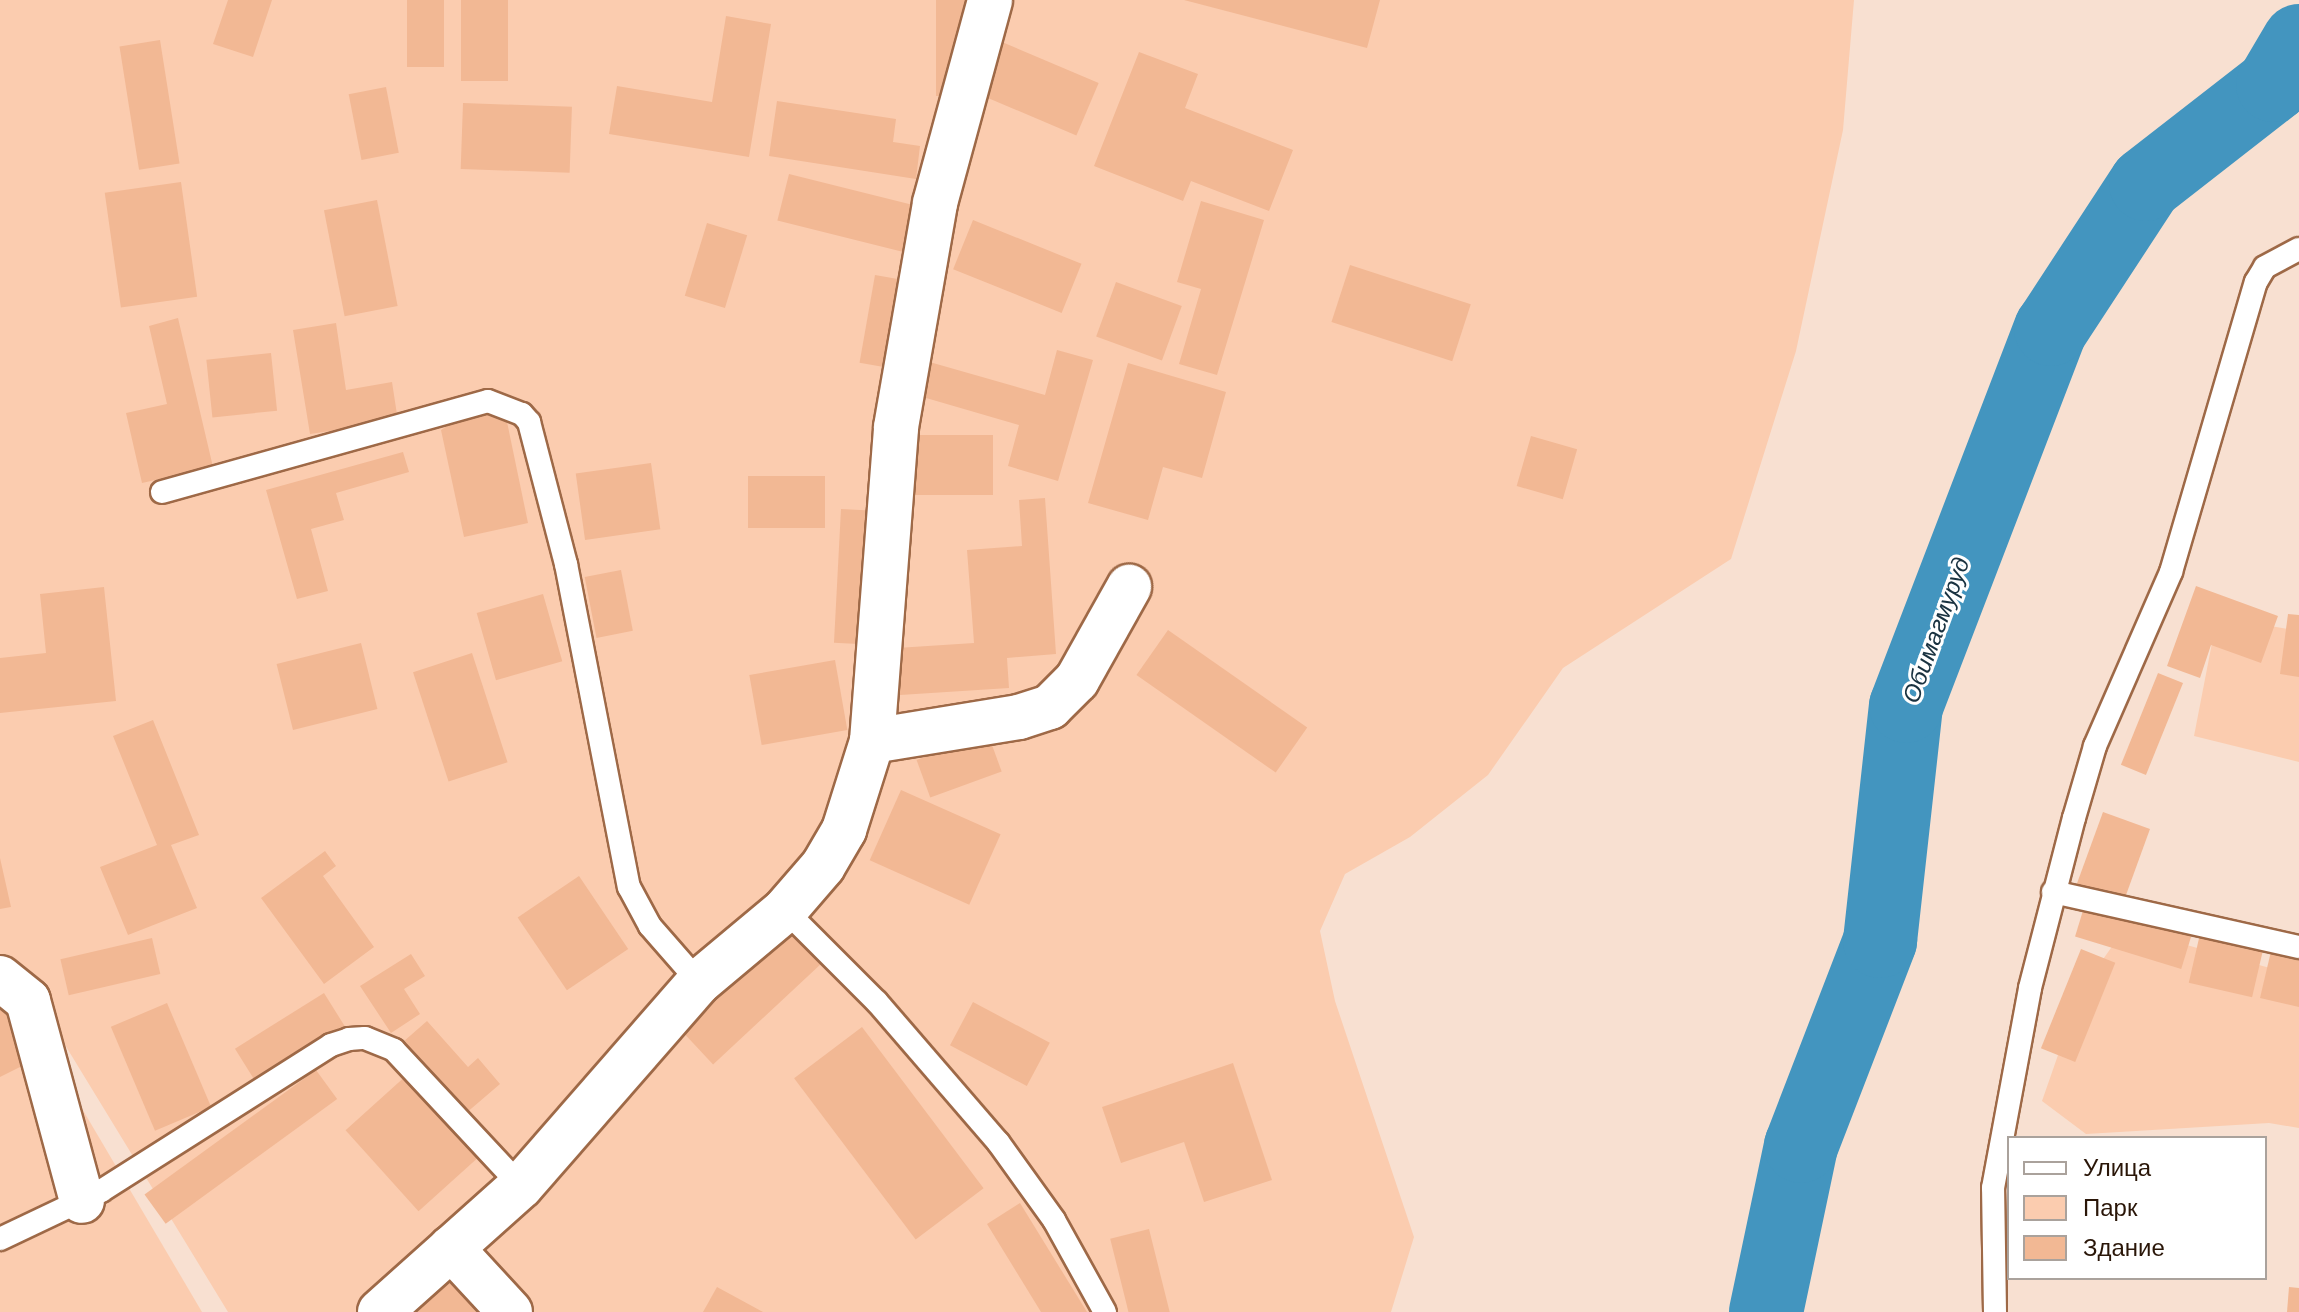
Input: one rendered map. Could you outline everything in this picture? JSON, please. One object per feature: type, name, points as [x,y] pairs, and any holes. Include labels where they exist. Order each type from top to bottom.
[{"type":"street","points":[[380,1312],[521,1186],[699,982],[785,910],[823,866],[844,830],[872,741],[896,427],[935,203],[990,0]]},
{"type":"street","points":[[872,741],[1019,717],[1050,707],[1077,680],[1129,587]]},
{"type":"street","points":[[0,978],[28,1001],[82,1201]]},
{"type":"street","points":[[451,1248],[510,1312]]},
{"type":"lane","points":[[1995,1312],[1993,1188],[2053,892],[2095,746],[2175,559],[2256,282],[2265,267],[2299,249]]},
{"type":"lane","points":[[162,492],[488,401],[522,414],[529,422],[566,564],[629,887],[650,926],[699,982]]},
{"type":"lane","points":[[2053,892],[2299,947]]},
{"type":"lane","points":[[785,910],[877,1002],[998,1142],[1054,1220],[1105,1312]]},
{"type":"lane","points":[[0,1239],[82,1201],[331,1045],[365,1038],[394,1050],[521,1186]]},
{"type":"green space","points":[[0,0],[1854,0],[1843,130],[1796,351],[1731,559],[1563,668],[1488,775],[1410,837],[1345,874],[1320,931],[1335,1001],[1414,1237],[1391,1312],[228,1312],[37,999],[0,963]]},
{"type":"green space","points":[[2217,617],[2299,631],[2299,762],[2194,736]]},
{"type":"green space","points":[[2125,928],[2299,976],[2299,1128],[2269,1123],[2086,1134],[2042,1101],[2080,992]]},
{"type":"green space","points":[[0,981],[15,995],[202,1312],[0,1312]]},
{"type":"building","points":[[228,0],[272,0],[253,57],[213,44]]},
{"type":"building","points":[[407,0],[444,0],[444,67],[407,67]]},
{"type":"building","points":[[461,0],[508,0],[508,81],[461,81]]},
{"type":"building","points":[[936,0],[979,0],[979,96],[936,96]]},
{"type":"building","points":[[1184,0],[1380,0],[1367,48]]},
{"type":"building","points":[[726,16],[771,24],[749,157],[609,134],[617,86],[712,102]]},
{"type":"building","points":[[160,40],[180,163],[139,170],[120,46]]},
{"type":"building","points":[[1002,42],[1099,83],[1076,135],[980,94]]},
{"type":"building","points":[[1139,52],[1198,74],[1185,108],[1293,150],[1269,211],[1191,181],[1183,201],[1094,166]]},
{"type":"building","points":[[386,87],[399,153],[361,160],[349,94]]},
{"type":"building","points":[[777,101],[896,119],[893,142],[920,146],[916,179],[769,156]]},
{"type":"building","points":[[463,103],[572,107],[570,173],[461,169]]},
{"type":"building","points":[[789,174],[918,206],[906,253],[777,221]]},
{"type":"building","points":[[181,182],[197,297],[121,308],[105,193]]},
{"type":"building","points":[[377,200],[398,306],[345,316],[324,210]]},
{"type":"building","points":[[1201,201],[1264,220],[1217,375],[1179,364],[1201,289],[1177,282]]},
{"type":"building","points":[[973,220],[1081,264],[1062,313],[953,269]]},
{"type":"building","points":[[707,223],[747,235],[725,308],[685,296]]},
{"type":"building","points":[[1350,265],[1471,304],[1452,361],[1331,322]]},
{"type":"building","points":[[875,275],[910,281],[895,369],[860,363]]},
{"type":"building","points":[[1116,282],[1182,306],[1162,360],[1096,337]]},
{"type":"building","points":[[178,318],[213,467],[142,483],[126,413],[167,404],[149,326]]},
{"type":"building","points":[[336,323],[346,390],[392,382],[398,421],[310,434],[293,330]]},
{"type":"building","points":[[1057,350],[1093,360],[1058,481],[1008,466],[1019,425],[909,393],[919,359],[1045,395]]},
{"type":"building","points":[[271,353],[277,411],[212,417],[206,360]]},
{"type":"building","points":[[1128,363],[1226,392],[1202,478],[1163,467],[1148,520],[1088,503]]},
{"type":"building","points":[[469,412],[506,417],[528,523],[464,537],[441,430]]},
{"type":"building","points":[[910,435],[993,435],[993,495],[910,495]]},
{"type":"building","points":[[1531,436],[1577,449],[1563,499],[1517,486]]},
{"type":"building","points":[[403,452],[409,472],[336,493],[344,520],[311,529],[328,591],[297,599],[266,490]]},
{"type":"building","points":[[651,463],[660,529],[585,540],[576,474]]},
{"type":"building","points":[[748,476],[825,476],[825,528],[748,528]]},
{"type":"building","points":[[1045,498],[1056,654],[1007,658],[1009,688],[900,695],[897,648],[974,643],[967,550],[1022,546],[1019,500]]},
{"type":"building","points":[[841,509],[875,511],[868,645],[834,643]]},
{"type":"building","points":[[621,570],[633,631],[597,638],[585,577]]},
{"type":"building","points":[[2196,586],[2278,616],[2261,663],[2211,645],[2200,678],[2167,666]]},
{"type":"building","points":[[104,587],[116,701],[0,713],[0,658],[46,653],[40,594]]},
{"type":"building","points":[[543,594],[562,661],[496,680],[477,613]]},
{"type":"building","points":[[2288,614],[2299,615],[2299,677],[2280,674]]},
{"type":"building","points":[[1168,630],[1307,728],[1276,773],[1136,675]]},
{"type":"building","points":[[361,643],[377,709],[293,730],[277,664]]},
{"type":"building","points":[[472,653],[508,762],[449,782],[413,672]]},
{"type":"building","points":[[835,660],[847,730],[762,745],[749,675]]},
{"type":"building","points":[[2158,673],[2183,683],[2146,775],[2121,765]]},
{"type":"building","points":[[153,720],[199,835],[171,845],[197,908],[128,935],[100,867],[157,845],[113,736]]},
{"type":"building","points":[[988,734],[1002,772],[930,798],[917,760]]},
{"type":"building","points":[[901,790],[1001,834],[969,905],[870,860]]},
{"type":"building","points":[[2103,812],[2150,829],[2123,902],[2076,885]]},
{"type":"building","points":[[325,851],[336,866],[323,876],[374,947],[324,984],[261,898]]},
{"type":"building","points":[[0,858],[11,907],[0,909]]},
{"type":"building","points":[[579,876],[628,949],[567,990],[518,917]]},
{"type":"building","points":[[2085,904],[2191,936],[2181,969],[2075,937]]},
{"type":"building","points":[[788,925],[823,962],[713,1065],[678,1027]]},
{"type":"building","points":[[2200,934],[2263,949],[2252,997],[2189,983]]},
{"type":"building","points":[[152,938],[160,974],[69,995],[60,959]]},
{"type":"building","points":[[2272,947],[2299,954],[2299,1007],[2260,998]]},
{"type":"building","points":[[2081,949],[2115,963],[2075,1062],[2041,1048]]},
{"type":"building","points":[[411,954],[425,976],[404,989],[420,1014],[391,1033],[360,986]]},
{"type":"building","points":[[324,993],[345,1026],[256,1082],[235,1049]]},
{"type":"building","points":[[0,996],[32,1061],[0,1077]]},
{"type":"building","points":[[973,1002],[1050,1043],[1027,1086],[950,1045]]},
{"type":"building","points":[[167,1003],[211,1107],[155,1131],[111,1027]]},
{"type":"building","points":[[427,1021],[468,1067],[478,1058],[500,1084],[465,1114],[403,1042]]},
{"type":"building","points":[[862,1027],[984,1188],[916,1239],[794,1078]]},
{"type":"building","points":[[1233,1063],[1272,1180],[1204,1202],[1184,1142],[1121,1163],[1102,1107]]},
{"type":"building","points":[[316,1070],[337,1099],[166,1224],[144,1195]]},
{"type":"building","points":[[408,1074],[481,1155],[419,1211],[346,1130]]},
{"type":"building","points":[[1020,1203],[1087,1312],[1041,1312],[987,1224]]},
{"type":"building","points":[[1149,1229],[1170,1312],[1128,1312],[1110,1239]]},
{"type":"building","points":[[453,1271],[491,1312],[409,1312]]},
{"type":"building","points":[[717,1287],[763,1312],[703,1312]]},
{"type":"building","points":[[2289,1287],[2299,1288],[2299,1312],[2287,1312]]},
{"type":"waterway","name":"Обимагмуруд","points":[[1766,1312],[1801,1146],[1880,941],[1906,706],[2051,329],[2146,184],[2273,85],[2299,41]]}]
